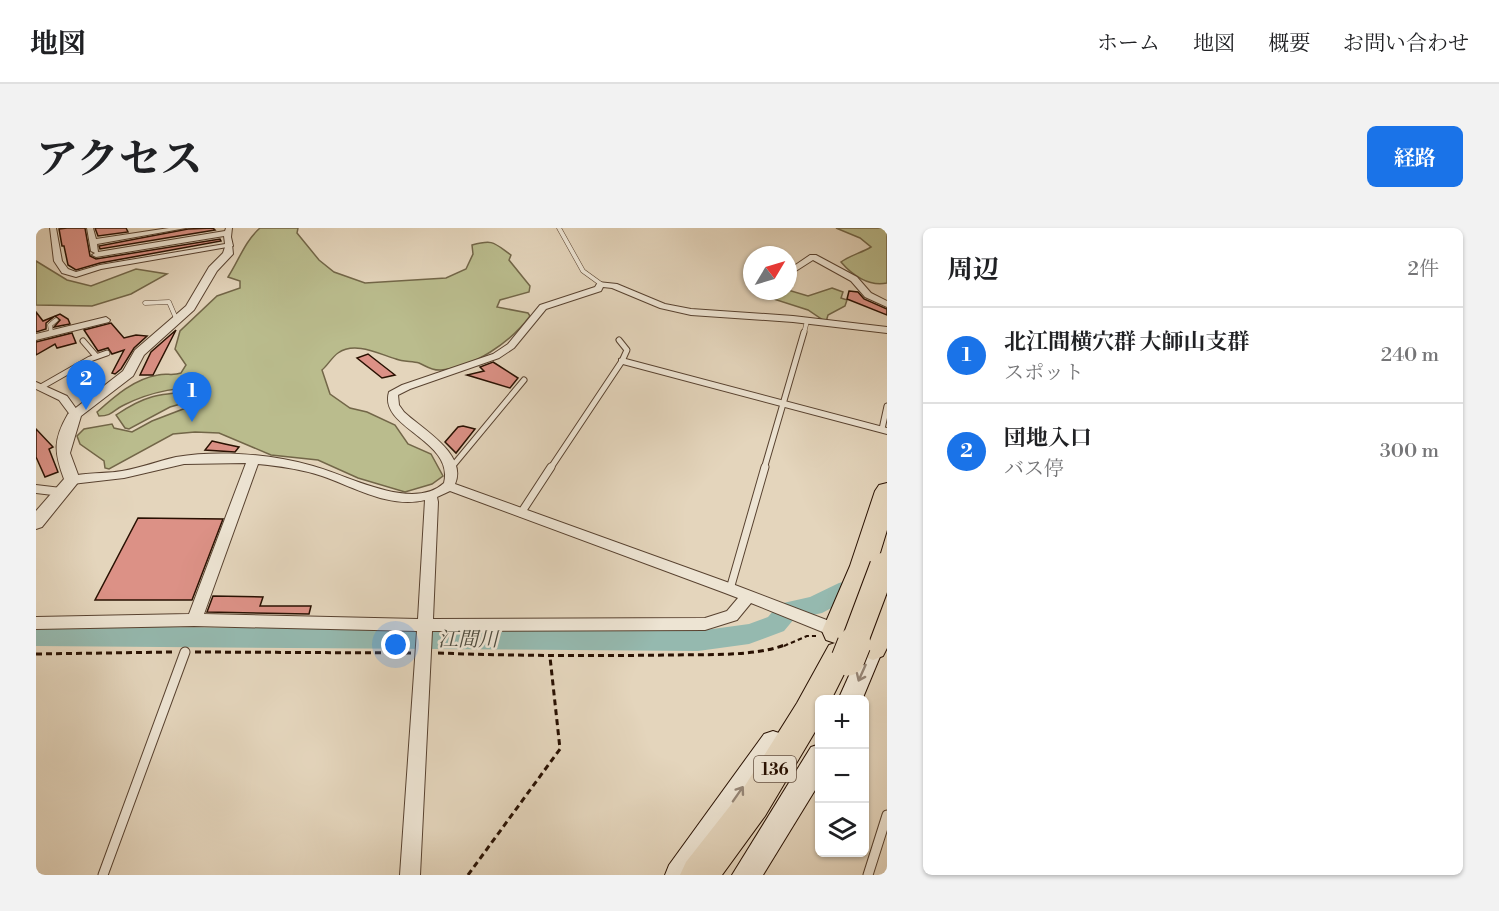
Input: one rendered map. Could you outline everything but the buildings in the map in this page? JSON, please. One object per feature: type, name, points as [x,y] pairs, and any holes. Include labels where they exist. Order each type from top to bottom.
[{"type":"highway","name":"136","points":[[699,875],[753,804],[854,643],[877,562],[887,491]]},
{"type":"highway","name":"136","points":[[830,695],[854,643],[887,534]]},
{"type":"highway","points":[[854,643],[885,610]]},
{"type":"highway","name":"136","points":[[717,875],[764,812],[815,723]]},
{"type":"main road","points":[[850,695],[854,643]]},
{"type":"main road","points":[[679,875],[784,728],[811,681],[854,643]]},
{"type":"main road","points":[[746,875],[797,796],[815,763]]},
{"type":"street","points":[[54,228],[58,261],[65,272],[76,275],[99,267],[228,236]]},
{"type":"street","points":[[90,228],[99,267]]},
{"type":"street","points":[[93,242],[131,232],[183,228]]},
{"type":"street","points":[[96,255],[228,236]]},
{"type":"street","points":[[36,523],[67,486],[62,453],[70,423],[75,414],[128,373],[139,353],[194,303],[213,269],[228,254],[228,236]]},
{"type":"street","points":[[797,268],[813,257],[854,279],[868,295],[887,304]]},
{"type":"street","points":[[36,489],[67,486],[186,459],[253,461],[308,468],[379,493],[416,497],[430,496],[448,486],[452,477],[450,468],[438,447],[398,414],[393,405],[393,394],[406,387],[496,356],[510,346],[543,308],[597,289],[601,284],[609,284],[663,306],[691,312],[887,330]]},
{"type":"street","points":[[36,337],[106,320]]},
{"type":"street","points":[[622,361],[885,430]]},
{"type":"street","points":[[39,386],[63,398],[75,414]]},
{"type":"street","points":[[195,620],[253,461]]},
{"type":"street","points":[[448,486],[730,589],[808,621],[854,643]]},
{"type":"street","points":[[411,875],[432,502],[430,496]]},
{"type":"street","points":[[36,623],[195,620],[425,626],[705,624],[732,616],[748,597]]},
{"type":"lane","points":[[559,228],[583,271],[601,284]]},
{"type":"lane","points":[[145,303],[169,302],[175,316],[179,318]]},
{"type":"lane","points":[[51,332],[50,325],[56,320]]},
{"type":"lane","points":[[730,589],[807,321]]},
{"type":"lane","points":[[521,513],[622,361],[627,350],[619,340]]},
{"type":"lane","points":[[83,341],[96,356]]},
{"type":"lane","points":[[39,386],[96,356],[107,353]]},
{"type":"lane","points":[[450,468],[525,380]]},
{"type":"lane","points":[[885,430],[887,406]]},
{"type":"lane","points":[[104,875],[185,652]]},
{"type":"lane","points":[[868,875],[887,815]]},
{"type":"path","points":[[468,875],[560,749],[550,657]]},
{"type":"green space","points":[[260,228],[298,228],[297,233],[319,260],[334,272],[365,283],[446,278],[466,269],[473,254],[472,245],[479,243],[493,243],[511,255],[509,260],[530,286],[529,292],[500,300],[497,307],[528,313],[530,316],[513,335],[490,352],[466,364],[438,370],[419,363],[352,348],[338,353],[322,370],[330,394],[350,408],[367,412],[395,425],[408,444],[431,454],[443,476],[432,484],[405,492],[358,478],[318,460],[271,455],[219,433],[173,434],[109,469],[105,468],[104,461],[80,444],[77,436],[84,429],[112,424],[114,428],[132,432],[152,421],[204,401],[209,396],[191,389],[167,390],[133,401],[107,415],[99,416],[97,412],[118,394],[141,380],[161,374],[181,373],[186,365],[175,349],[180,331],[217,296],[240,288],[240,281],[228,277],[246,245]]},
{"type":"green space","points":[[836,228],[887,228],[887,283],[867,282],[845,267],[841,262],[871,247],[860,238]]},
{"type":"green space","points":[[36,261],[67,280],[91,286],[136,269],[167,274],[131,294],[92,306],[36,305]]},
{"type":"green space","points":[[832,288],[843,292],[841,298],[847,300],[845,306],[828,315],[826,322],[808,310],[777,300],[797,300],[797,293],[808,296]]},
{"type":"green space","points":[[197,391],[205,397],[170,407],[129,429],[125,428],[116,415],[154,396]]},
{"type":"waterway","name":"江間川","points":[[36,636],[698,641],[749,634],[776,624],[787,611],[814,606],[847,589],[866,585]]},
{"type":"place","name":"団地入口","points":[[86,410]]},
{"type":"place","name":"北江間横穴群 大師山支群","points":[[192,422]]}]
